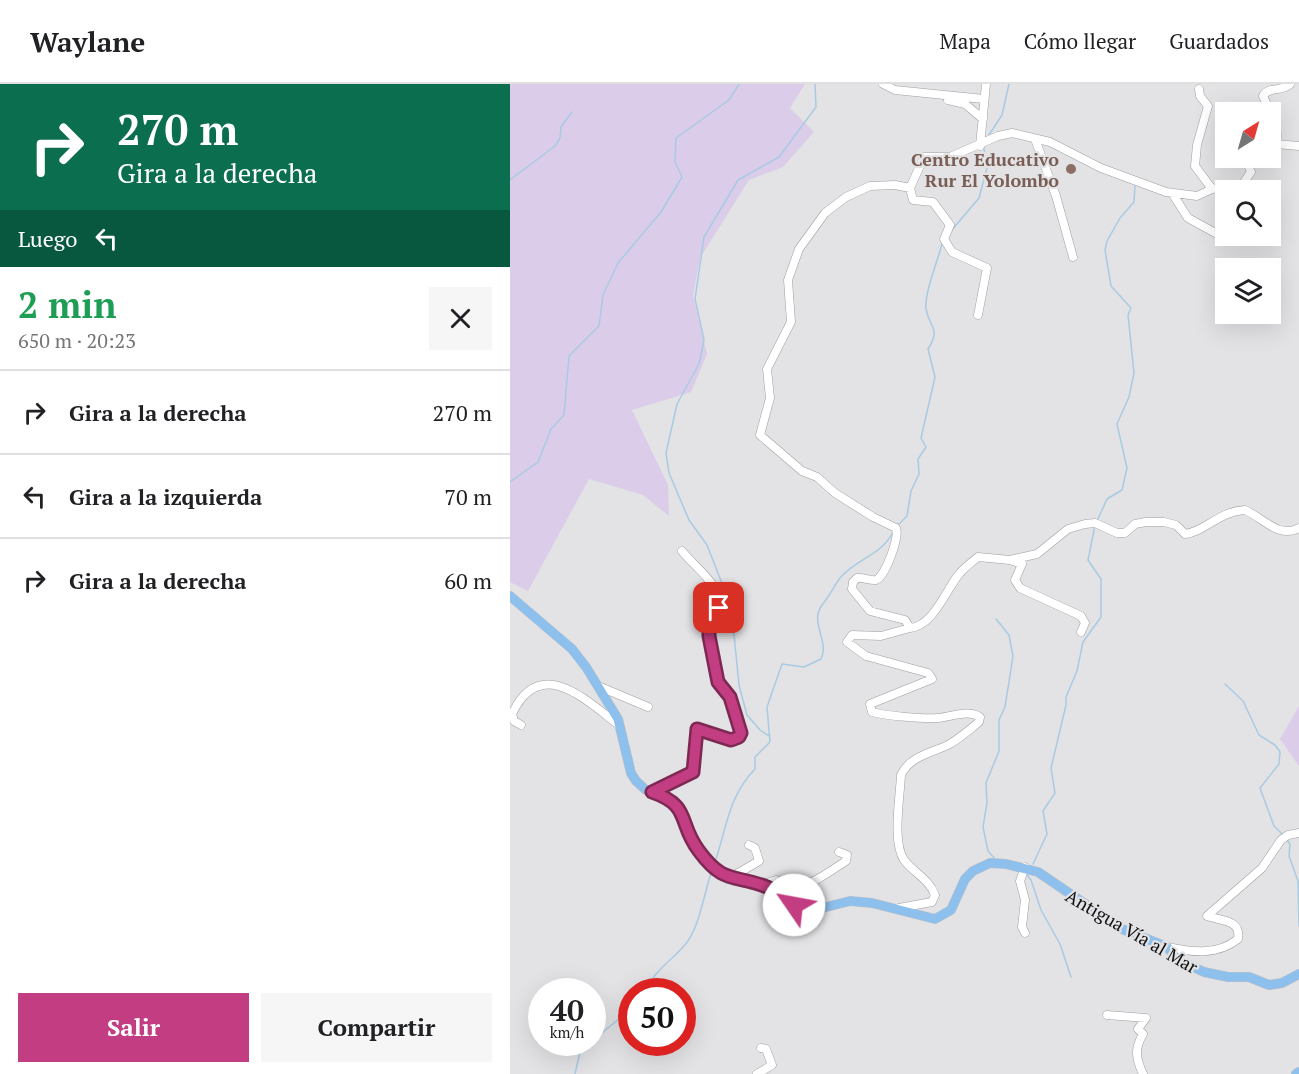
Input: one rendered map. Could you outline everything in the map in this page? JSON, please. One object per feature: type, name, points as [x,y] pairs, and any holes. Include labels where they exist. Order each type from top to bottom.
[{"type":"main road","name":"Antigua Vía al Mar","points":[[510,596],[572,649],[614,711],[631,772],[641,786],[666,796],[677,805],[692,841],[708,862],[728,879],[760,885],[801,909],[818,909],[850,901],[899,908],[923,917],[940,918],[951,910],[965,879],[978,868],[998,863],[1025,867],[1038,872],[1122,929],[1167,947],[1178,960],[1218,976],[1249,977],[1269,985],[1282,983],[1299,974]]},
{"type":"street","points":[[884,84],[895,90],[984,99]]},
{"type":"street","points":[[980,146],[986,84]]},
{"type":"street","points":[[1265,102],[1263,96],[1265,92],[1285,88],[1290,84]]},
{"type":"street","points":[[1199,89],[1200,96],[1208,106],[1197,145],[1195,166],[1212,189]]},
{"type":"street","points":[[919,102],[924,98],[961,102],[983,118]]},
{"type":"street","points":[[978,315],[987,268],[948,248],[944,239],[950,229],[949,222],[933,202],[913,200],[910,188],[924,157],[950,157],[1006,134],[1050,142],[1101,168],[1172,193],[1197,196],[1215,189]]},
{"type":"street","points":[[1035,139],[1056,196],[1073,257]]},
{"type":"street","points":[[1281,145],[1299,146]]},
{"type":"street","points":[[910,188],[895,184],[870,186],[846,197],[825,213],[799,249],[788,280],[787,302],[791,322],[767,369],[770,398],[760,435],[776,446],[796,467],[817,477],[835,493],[873,517],[896,528],[895,547],[881,576],[875,580],[857,578],[853,582],[852,589],[870,611],[905,620],[910,628]]},
{"type":"street","points":[[1172,193],[1188,218],[1215,233]]},
{"type":"street","points":[[1011,560],[1043,552],[1060,534],[1085,524],[1095,523],[1117,533],[1125,533],[1135,524],[1164,522],[1176,525],[1185,534],[1194,533],[1222,515],[1245,510],[1274,529],[1284,531],[1299,528]]},
{"type":"street","points":[[652,792],[693,772],[697,729],[731,740],[739,737],[741,733],[730,697],[718,682],[709,636],[711,623],[718,610],[715,587],[682,551]]},
{"type":"street","points":[[899,908],[932,902],[935,895],[931,887],[900,853],[898,835],[901,775],[923,754],[958,738],[980,720],[975,714],[938,718],[872,712],[870,704],[874,701],[929,682],[933,677],[928,673],[866,656],[849,645],[848,638],[852,635],[890,634],[921,625],[952,587],[959,573],[978,557],[1011,560],[1022,564],[1015,580],[1020,588],[1081,616],[1085,623],[1081,632]]},
{"type":"street","points":[[521,725],[514,721],[512,714],[523,696],[542,685],[553,684],[573,690],[620,726]]},
{"type":"street","points":[[596,686],[648,707]]},
{"type":"street","points":[[1167,947],[1186,951],[1207,951],[1232,944],[1238,939],[1238,929],[1233,923],[1207,916],[1262,868],[1281,840],[1288,835],[1299,833]]},
{"type":"street","points":[[728,879],[759,861],[755,848],[749,845]]},
{"type":"street","points":[[760,885],[777,880],[798,888],[813,882],[828,875],[846,861],[847,855],[839,852]]},
{"type":"street","points":[[1024,933],[1022,927],[1025,900],[1020,881],[1025,867]]},
{"type":"street","points":[[1107,1015],[1146,1018],[1138,1029],[1143,1034],[1136,1045],[1136,1056],[1143,1074]]},
{"type":"street","points":[[756,1074],[772,1065],[771,1056],[766,1049],[761,1048]]},
{"type":"shaded area","points":[[510,84],[805,84],[790,108],[814,132],[783,167],[749,180],[700,258],[693,296],[707,354],[691,392],[632,410],[668,485],[669,516],[643,495],[589,479],[528,591],[510,582]]},
{"type":"shaded area","points":[[1299,706],[1299,766],[1280,739]]},
{"type":"waterway","points":[[510,482],[538,462],[551,429],[564,415],[569,356],[599,326],[603,295],[618,263],[661,212],[682,177],[675,162],[676,138],[729,100],[739,84]]},
{"type":"waterway","points":[[769,736],[760,730],[747,715],[739,685],[732,615],[707,545],[689,520],[669,473],[666,453],[677,404],[699,364],[704,340],[695,299],[704,237],[738,180],[779,157],[816,107],[815,84]]},
{"type":"waterway","points":[[989,135],[1002,115],[1009,84]]},
{"type":"waterway","points":[[510,180],[555,146],[560,138],[561,127],[572,112]]},
{"type":"waterway","points":[[951,231],[979,198],[987,168],[984,148]]},
{"type":"waterway","points":[[1097,521],[1107,499],[1122,490],[1127,468],[1117,424],[1129,397],[1134,373],[1128,315],[1131,308],[1111,286],[1105,250],[1107,241],[1120,218],[1134,202],[1135,186]]},
{"type":"waterway","points":[[898,525],[907,516],[911,491],[919,474],[918,459],[926,447],[921,438],[935,377],[928,349],[934,332],[926,303],[942,244]]},
{"type":"waterway","points":[[1033,864],[1047,834],[1043,811],[1055,793],[1051,768],[1066,697],[1077,671],[1083,642],[1101,617],[1101,579],[1088,560],[1095,525]]},
{"type":"waterway","points":[[715,862],[729,813],[739,790],[755,769],[755,757],[770,742],[767,707],[782,664],[804,667],[821,659],[823,646],[818,618],[822,605],[840,578],[882,547],[893,532]]},
{"type":"waterway","points":[[996,619],[1009,635],[1013,656],[1005,707],[999,720],[999,751],[986,783],[987,803],[983,827],[988,851],[996,860]]},
{"type":"waterway","points":[[1225,684],[1243,701],[1259,735],[1275,745],[1280,752],[1279,764],[1260,788],[1274,826],[1282,834]]},
{"type":"waterway","points":[[1287,840],[1290,844],[1289,856],[1298,881],[1299,926]]},
{"type":"waterway","points":[[654,978],[680,951],[694,931],[711,873]]},
{"type":"waterway","points":[[1027,875],[1031,880],[1041,910],[1060,944],[1071,977]]},
{"type":"waterway","points":[[606,1030],[618,1020]]},
{"type":"waterway","points":[[575,1074],[579,1056]]},
{"type":"place","name":"Centro Educativo Rur El Yolombo","points":[[1071,169]]},
{"type":"route","points":[[719,608],[711,623],[709,636],[718,682],[730,697],[741,733],[737,739],[731,740],[697,729],[696,766],[693,772],[690,776],[681,776],[652,792],[673,800],[681,812],[692,841],[718,873],[728,879],[775,891],[794,905]]}]
